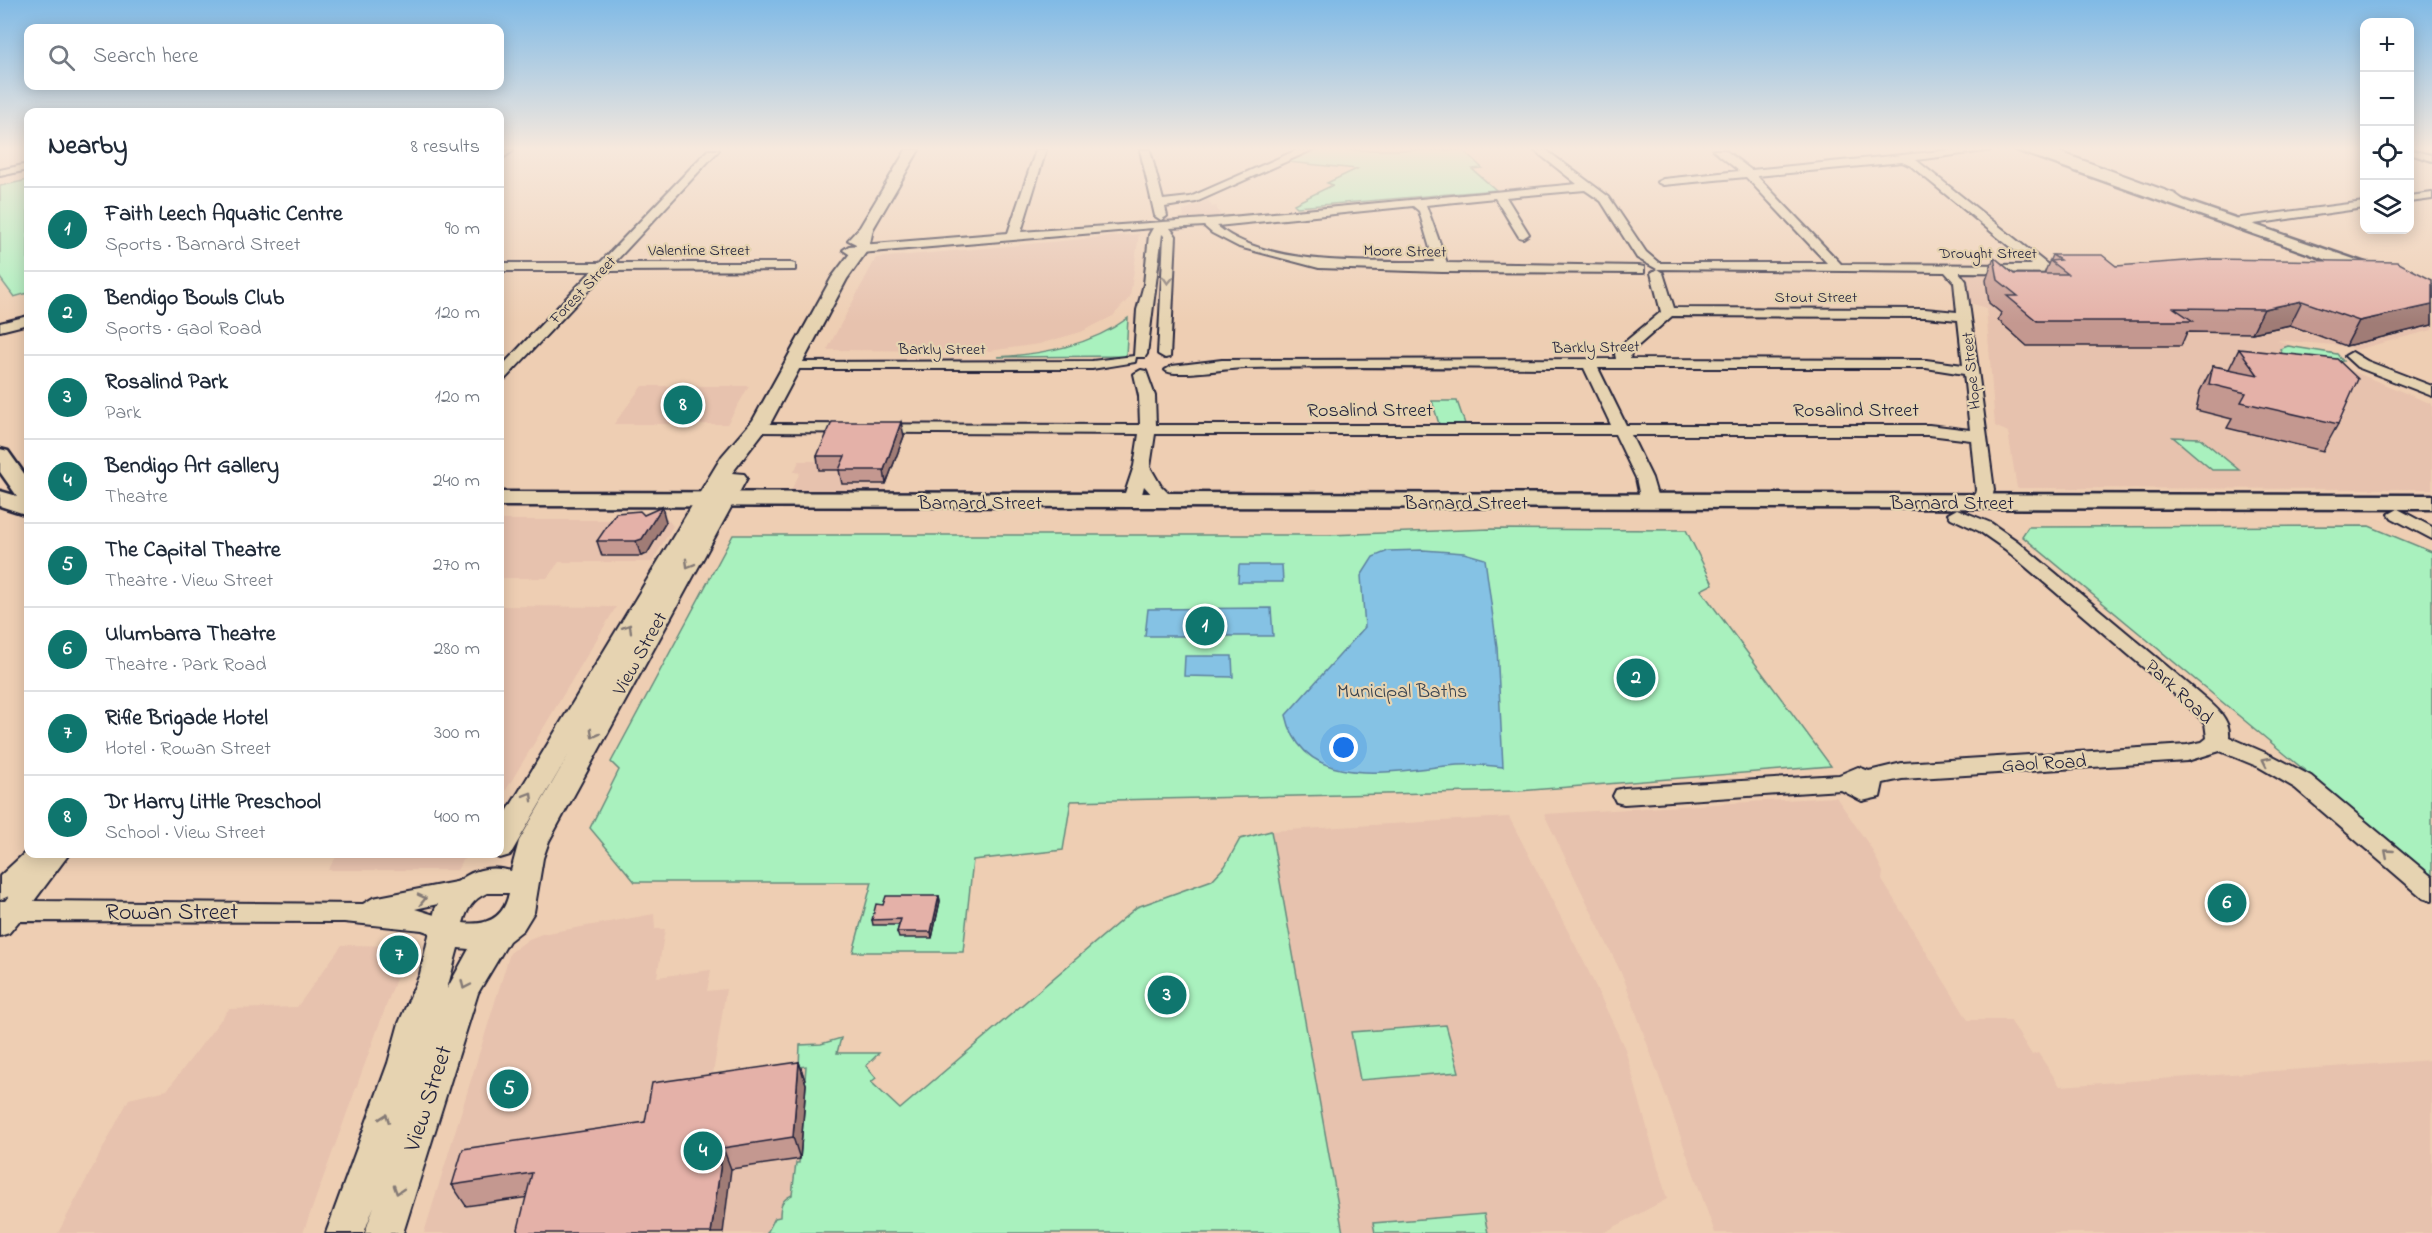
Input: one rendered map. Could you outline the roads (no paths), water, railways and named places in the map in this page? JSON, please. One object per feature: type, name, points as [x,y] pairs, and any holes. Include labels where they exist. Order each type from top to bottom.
[{"type":"main road","points":[[2193,208],[2238,222]]},
{"type":"main road","points":[[2196,208],[2356,262],[2432,285]]},
{"type":"main road","points":[[2356,262],[2432,292]]},
{"type":"main road","points":[[0,456],[24,489]]},
{"type":"main road","points":[[0,497],[24,495]]},
{"type":"main road","points":[[0,497],[24,508]]},
{"type":"main road","points":[[1650,502],[1662,509],[1965,508],[1983,498]]},
{"type":"main road","name":"Barnard Street","points":[[504,513],[711,507],[1131,502],[1683,502],[1957,514],[1983,498],[2311,514],[2432,502]]},
{"type":"main road","name":"Barnard Street","points":[[1983,498],[2019,502],[2241,501],[2388,508],[2432,514]]},
{"type":"main road","name":"Barnard Street","points":[[504,500],[711,507],[1272,514],[1451,514],[1816,508]]},
{"type":"main road","points":[[2241,501],[2262,508],[2283,508],[2311,514]]},
{"type":"main road","points":[[1131,502],[1142,508],[1229,508],[1272,514]]},
{"type":"main road","points":[[1298,502],[1330,506],[1437,508],[1451,514]]},
{"type":"main road","points":[[0,513],[24,510]]},
{"type":"street","name":"Forest Street","points":[[504,372],[659,208]]},
{"type":"street","name":"View Street","points":[[504,841],[762,425],[840,277],[849,268],[854,250],[867,236],[866,229],[879,208]]},
{"type":"street","points":[[1013,237],[1022,208]]},
{"type":"street","points":[[1149,397],[1136,365],[1144,310],[1151,284],[1155,235],[1161,225],[1160,208]]},
{"type":"street","points":[[854,250],[1207,223],[1352,208]]},
{"type":"street","points":[[1422,208],[1442,268]]},
{"type":"street","points":[[1506,208],[1523,234]]},
{"type":"street","points":[[1610,208],[1649,268],[1668,312],[1662,320],[1625,349],[1622,354],[1624,364]]},
{"type":"street","points":[[1781,208],[1838,268]]},
{"type":"street","points":[[1969,208],[2045,269]]},
{"type":"street","points":[[2238,222],[2345,208]]},
{"type":"street","name":"Moore Street","points":[[1207,223],[1251,247],[1301,261],[1335,265],[1442,268],[1649,268]]},
{"type":"street","points":[[1131,502],[1134,484],[1142,468],[1149,397],[1169,363],[1170,236],[1161,225]]},
{"type":"street","points":[[2322,270],[2356,262]]},
{"type":"street","name":"Valentine Street","points":[[504,267],[791,267]]},
{"type":"street","name":"Drought Street","points":[[1649,268],[2082,269]]},
{"type":"street","name":"Hope Street","points":[[1948,268],[1959,281],[1978,436],[1983,498]]},
{"type":"street","name":"Stout Street","points":[[1668,312],[1925,313],[1964,317]]},
{"type":"street","points":[[0,327],[24,321]]},
{"type":"street","points":[[2352,356],[2357,362],[2432,391]]},
{"type":"street","points":[[1136,365],[1156,375],[1169,363]]},
{"type":"street","points":[[1136,365],[1169,363]]},
{"type":"street","name":"Barkly Street","points":[[1169,363],[1926,364],[1970,370]]},
{"type":"street","points":[[1589,364],[1644,478],[1650,502]]},
{"type":"street","name":"Barkly Street","points":[[792,366],[1136,365]]},
{"type":"street","name":"Rosalind Street","points":[[762,425],[1146,429],[1929,430],[1978,436]]},
{"type":"street","points":[[1142,468],[1148,482],[1168,502]]},
{"type":"street","points":[[1644,478],[1656,489],[1683,502]]},
{"type":"street","name":"Park Road","points":[[1983,498],[2011,545]]},
{"type":"street","name":"View Street","points":[[384,1233],[461,993],[469,975],[496,935],[506,928],[519,912],[523,900],[528,855],[711,507]]},
{"type":"street","points":[[2388,508],[2432,534]]},
{"type":"street","name":"Park Road","points":[[1957,514],[1985,527],[2011,545],[2205,710],[2218,729],[2217,741],[2267,762],[2303,782],[2432,891]]},
{"type":"street","name":"Gaol Road","points":[[1624,796],[1858,781],[1902,771],[2187,753],[2209,748],[2217,741]]},
{"type":"street","points":[[3,909],[37,858]]},
{"type":"street","points":[[3,909],[53,858]]},
{"type":"street","points":[[469,887],[492,858]]},
{"type":"street","points":[[469,887],[494,880],[523,886]]},
{"type":"street","name":"View Street","points":[[345,1233],[405,1063],[416,1023],[436,974],[451,909],[469,887]]},
{"type":"street","name":"Rowan Street","points":[[344,912],[469,887]]},
{"type":"street","name":"Rowan Street","points":[[3,909],[344,912],[424,920],[446,930]]},
{"type":"street","points":[[446,930],[467,937],[496,935]]},
{"type":"water","name":"Municipal Baths","points":[[1423,550],[1464,553],[1485,559],[1497,647],[1503,767],[1463,765],[1356,772],[1333,767],[1312,757],[1296,740],[1286,715],[1365,627],[1361,576],[1373,557],[1388,551]]},
{"type":"water","points":[[1239,565],[1282,565],[1283,582],[1238,582]]},
{"type":"water","points":[[1271,608],[1273,636],[1145,636],[1148,609]]},
{"type":"water","points":[[1185,656],[1232,656],[1233,677],[1184,676]]},
{"type":"place","name":"Dr Harry Little Preschool","points":[[683,405]]},
{"type":"place","name":"Faith Leech Aquatic Centre","points":[[1205,626]]},
{"type":"place","name":"Bendigo Bowls Club","points":[[1636,678]]},
{"type":"place","name":"Ulumbarra Theatre","points":[[2227,903]]},
{"type":"place","name":"Rifle Brigade Hotel","points":[[399,955]]},
{"type":"place","name":"Rosalind Park","points":[[1167,995]]},
{"type":"place","name":"The Capital Theatre","points":[[509,1089]]},
{"type":"place","name":"Bendigo Art Gallery","points":[[703,1151]]}]
